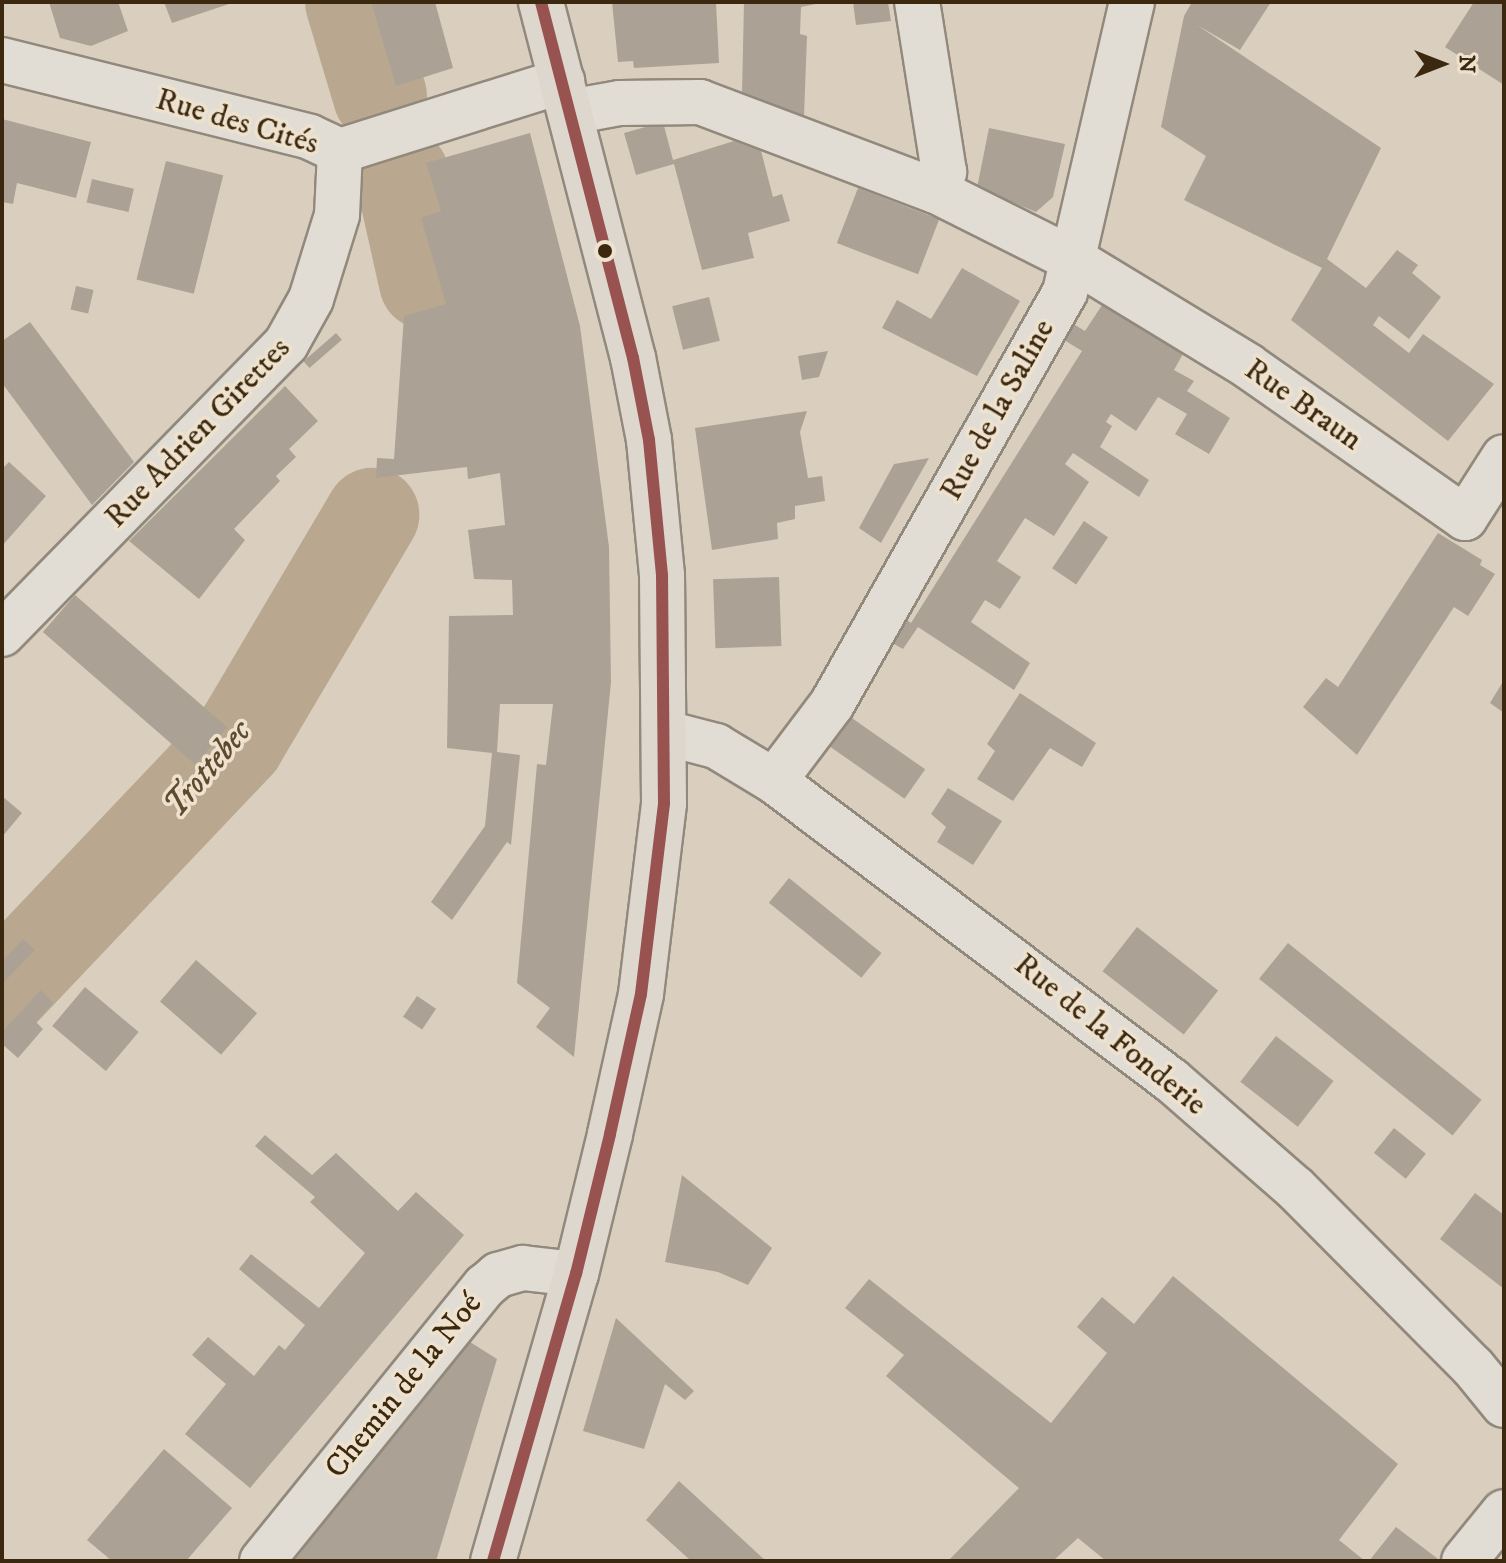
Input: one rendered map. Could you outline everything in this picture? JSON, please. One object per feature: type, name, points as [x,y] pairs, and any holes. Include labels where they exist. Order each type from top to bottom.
[{"type":"main road","points":[[493,1561],[576,1274],[641,994],[664,803],[666,733],[662,575],[649,440],[633,358],[541,2]]},
{"type":"street","points":[[917,2],[944,172],[936,191]]},
{"type":"street","name":"Rue de la Saline","points":[[774,781],[832,704],[1065,292],[1132,2]]},
{"type":"street","name":"Rue des Cités","points":[[2,60],[310,137],[340,151],[566,97],[620,103],[700,102],[936,191],[1074,260]]},
{"type":"street","name":"Rue Adrien Girettes","points":[[2,634],[286,344],[311,299],[337,215],[340,151]]},
{"type":"street","name":"Rue Braun","points":[[1074,260],[1248,366],[1465,518],[1504,457]]},
{"type":"street","name":"Rue de la Fonderie","points":[[666,733],[716,746],[774,781],[1171,1080],[1295,1188],[1473,1367],[1504,1405]]},
{"type":"street","name":"Chemin de la Noé","points":[[262,1561],[485,1286],[498,1275],[523,1268],[576,1274]]},
{"type":"street","points":[[1464,1561],[1504,1512]]},
{"type":"building","points":[[49,2],[118,2],[128,31],[91,46],[60,38]]},
{"type":"building","points":[[164,2],[232,2],[232,3],[172,23]]},
{"type":"building","points":[[371,2],[435,2],[453,68],[396,86]]},
{"type":"building","points":[[612,2],[716,2],[719,63],[634,68],[633,61],[618,62]]},
{"type":"building","points":[[744,2],[826,2],[801,7],[800,34],[807,36],[804,116],[742,93]]},
{"type":"building","points":[[853,2],[888,2],[891,21],[856,25]]},
{"type":"building","points":[[1192,2],[1271,2],[1240,50],[1197,25],[1381,148],[1327,259],[1366,288],[1397,250],[1418,265],[1412,273],[1441,297],[1409,339],[1379,316],[1373,325],[1409,353],[1423,334],[1494,384],[1448,441],[1291,320],[1322,268],[1184,200],[1206,156],[1161,127],[1184,16]]},
{"type":"building","points":[[1474,2],[1504,2],[1504,85],[1445,47]]},
{"type":"building","points":[[2,119],[91,142],[76,198],[17,183],[13,204],[2,202]]},
{"type":"building","points":[[663,122],[673,160],[734,141],[761,151],[773,197],[782,194],[790,221],[748,233],[754,258],[702,270],[674,164],[636,175],[624,133]]},
{"type":"building","points":[[989,128],[1065,144],[1053,197],[1036,212],[977,188]]},
{"type":"building","points":[[530,133],[580,326],[609,547],[611,682],[574,1057],[536,1027],[550,1008],[517,983],[537,764],[546,765],[553,704],[500,704],[497,752],[520,755],[511,845],[507,842],[452,920],[431,902],[485,826],[492,753],[447,748],[449,616],[513,615],[512,580],[474,579],[468,530],[505,525],[500,473],[468,479],[467,467],[376,478],[377,458],[394,459],[404,316],[446,304],[421,218],[441,211],[426,163]]},
{"type":"building","points":[[166,161],[223,175],[194,294],[136,279]]},
{"type":"building","points":[[92,179],[134,189],[128,212],[87,202]]},
{"type":"building","points":[[858,188],[939,219],[918,274],[837,243]]},
{"type":"building","points":[[962,268],[1020,301],[977,376],[882,328],[897,300],[931,319]]},
{"type":"building","points":[[76,286],[94,290],[88,313],[71,309]]},
{"type":"building","points":[[709,297],[720,341],[683,350],[672,306]]},
{"type":"building","points":[[1104,302],[1188,345],[1174,370],[1194,381],[1187,391],[1230,418],[1209,454],[1175,434],[1187,414],[1158,397],[1136,431],[1111,414],[1106,422],[1112,426],[1100,447],[1149,480],[1139,497],[1073,453],[1065,464],[1089,482],[1054,536],[1025,518],[997,561],[1021,577],[1000,609],[985,600],[971,622],[1030,663],[1014,690],[918,627],[903,649],[883,638],[897,613],[911,623],[1082,351],[1056,335],[1065,319],[1085,331]]},
{"type":"building","points":[[30,322],[134,462],[92,505],[2,383],[2,341]]},
{"type":"building","points":[[336,333],[342,340],[309,368],[304,361]]},
{"type":"building","points":[[828,351],[819,377],[802,380],[798,356]]},
{"type":"building","points":[[285,386],[318,421],[289,449],[296,457],[276,476],[280,481],[234,529],[245,540],[199,599],[129,541]]},
{"type":"building","points":[[807,411],[800,432],[808,478],[822,476],[825,501],[795,506],[795,519],[777,523],[778,539],[712,550],[695,428]]},
{"type":"building","points":[[929,458],[881,543],[859,528],[894,464]]},
{"type":"building","points":[[9,462],[46,496],[2,546],[2,469]]},
{"type":"building","points":[[1084,521],[1108,537],[1076,584],[1052,568]]},
{"type":"building","points":[[1438,533],[1482,560],[1480,565],[1495,574],[1468,616],[1454,607],[1357,755],[1303,707],[1326,678],[1338,687]]},
{"type":"building","points":[[779,577],[781,646],[715,648],[713,579]]},
{"type":"building","points":[[75,595],[227,728],[195,765],[43,632]]},
{"type":"building","points":[[1504,680],[1504,713],[1490,703]]},
{"type":"building","points":[[1020,693],[1096,743],[1082,767],[1050,748],[1013,801],[977,779],[995,751],[987,744]]},
{"type":"building","points":[[849,716],[925,769],[905,799],[828,745]]},
{"type":"building","points":[[948,788],[1002,821],[973,865],[937,842],[946,827],[931,814]]},
{"type":"building","points":[[2,796],[22,813],[2,837]]},
{"type":"building","points":[[789,878],[881,953],[861,978],[769,903]]},
{"type":"building","points":[[1137,927],[1218,990],[1184,1035],[1103,971]]},
{"type":"building","points":[[23,939],[35,950],[2,984],[2,962]]},
{"type":"building","points":[[1288,943],[1482,1100],[1453,1135],[1259,979]]},
{"type":"building","points":[[196,960],[257,1013],[221,1055],[160,1002]]},
{"type":"building","points":[[85,987],[139,1032],[106,1071],[52,1026]]},
{"type":"building","points":[[41,990],[53,1003],[36,1022],[43,1029],[18,1058],[2,1044],[2,1032]]},
{"type":"building","points":[[417,996],[436,1009],[422,1030],[403,1017]]},
{"type":"building","points":[[1276,1036],[1334,1081],[1298,1127],[1240,1082]]},
{"type":"building","points":[[1394,1128],[1426,1154],[1406,1179],[1374,1153]]},
{"type":"building","points":[[265,1135],[312,1175],[336,1153],[398,1211],[416,1192],[464,1235],[250,1488],[185,1434],[226,1384],[192,1355],[208,1337],[254,1376],[279,1345],[285,1350],[305,1325],[239,1269],[251,1254],[319,1308],[365,1253],[310,1202],[315,1197],[255,1146]]},
{"type":"building","points":[[682,1175],[772,1248],[748,1285],[718,1272],[665,1262]]},
{"type":"building","points":[[1475,1193],[1504,1215],[1504,1289],[1440,1239]]},
{"type":"building","points":[[1173,1276],[1398,1464],[1339,1540],[1365,1561],[1106,1561],[1078,1538],[1053,1561],[948,1561],[1019,1488],[886,1376],[904,1355],[845,1308],[869,1279],[1051,1423],[1107,1353],[1077,1327],[1102,1297],[1134,1324]]},
{"type":"building","points":[[616,1318],[694,1391],[685,1400],[665,1384],[644,1449],[583,1431]]},
{"type":"building","points":[[470,1342],[497,1359],[436,1561],[292,1561]]},
{"type":"building","points":[[164,1449],[232,1508],[186,1561],[112,1561],[87,1540]]},
{"type":"building","points":[[679,1481],[766,1561],[691,1561],[646,1520]]},
{"type":"building","points":[[1396,1527],[1438,1559],[1369,1561]]},
{"type":"waterway","name":"Trottebec","points":[[352,2],[380,96]]},
{"type":"waterway","name":"Trottebec","points":[[402,175],[426,282]]},
{"type":"waterway","name":"Trottebec","points":[[2,991],[238,742],[372,515]]},
{"type":"transit line","points":[[493,1561],[576,1274],[610,1134],[641,994],[664,803],[662,575],[649,440],[633,358],[541,2]]}]
